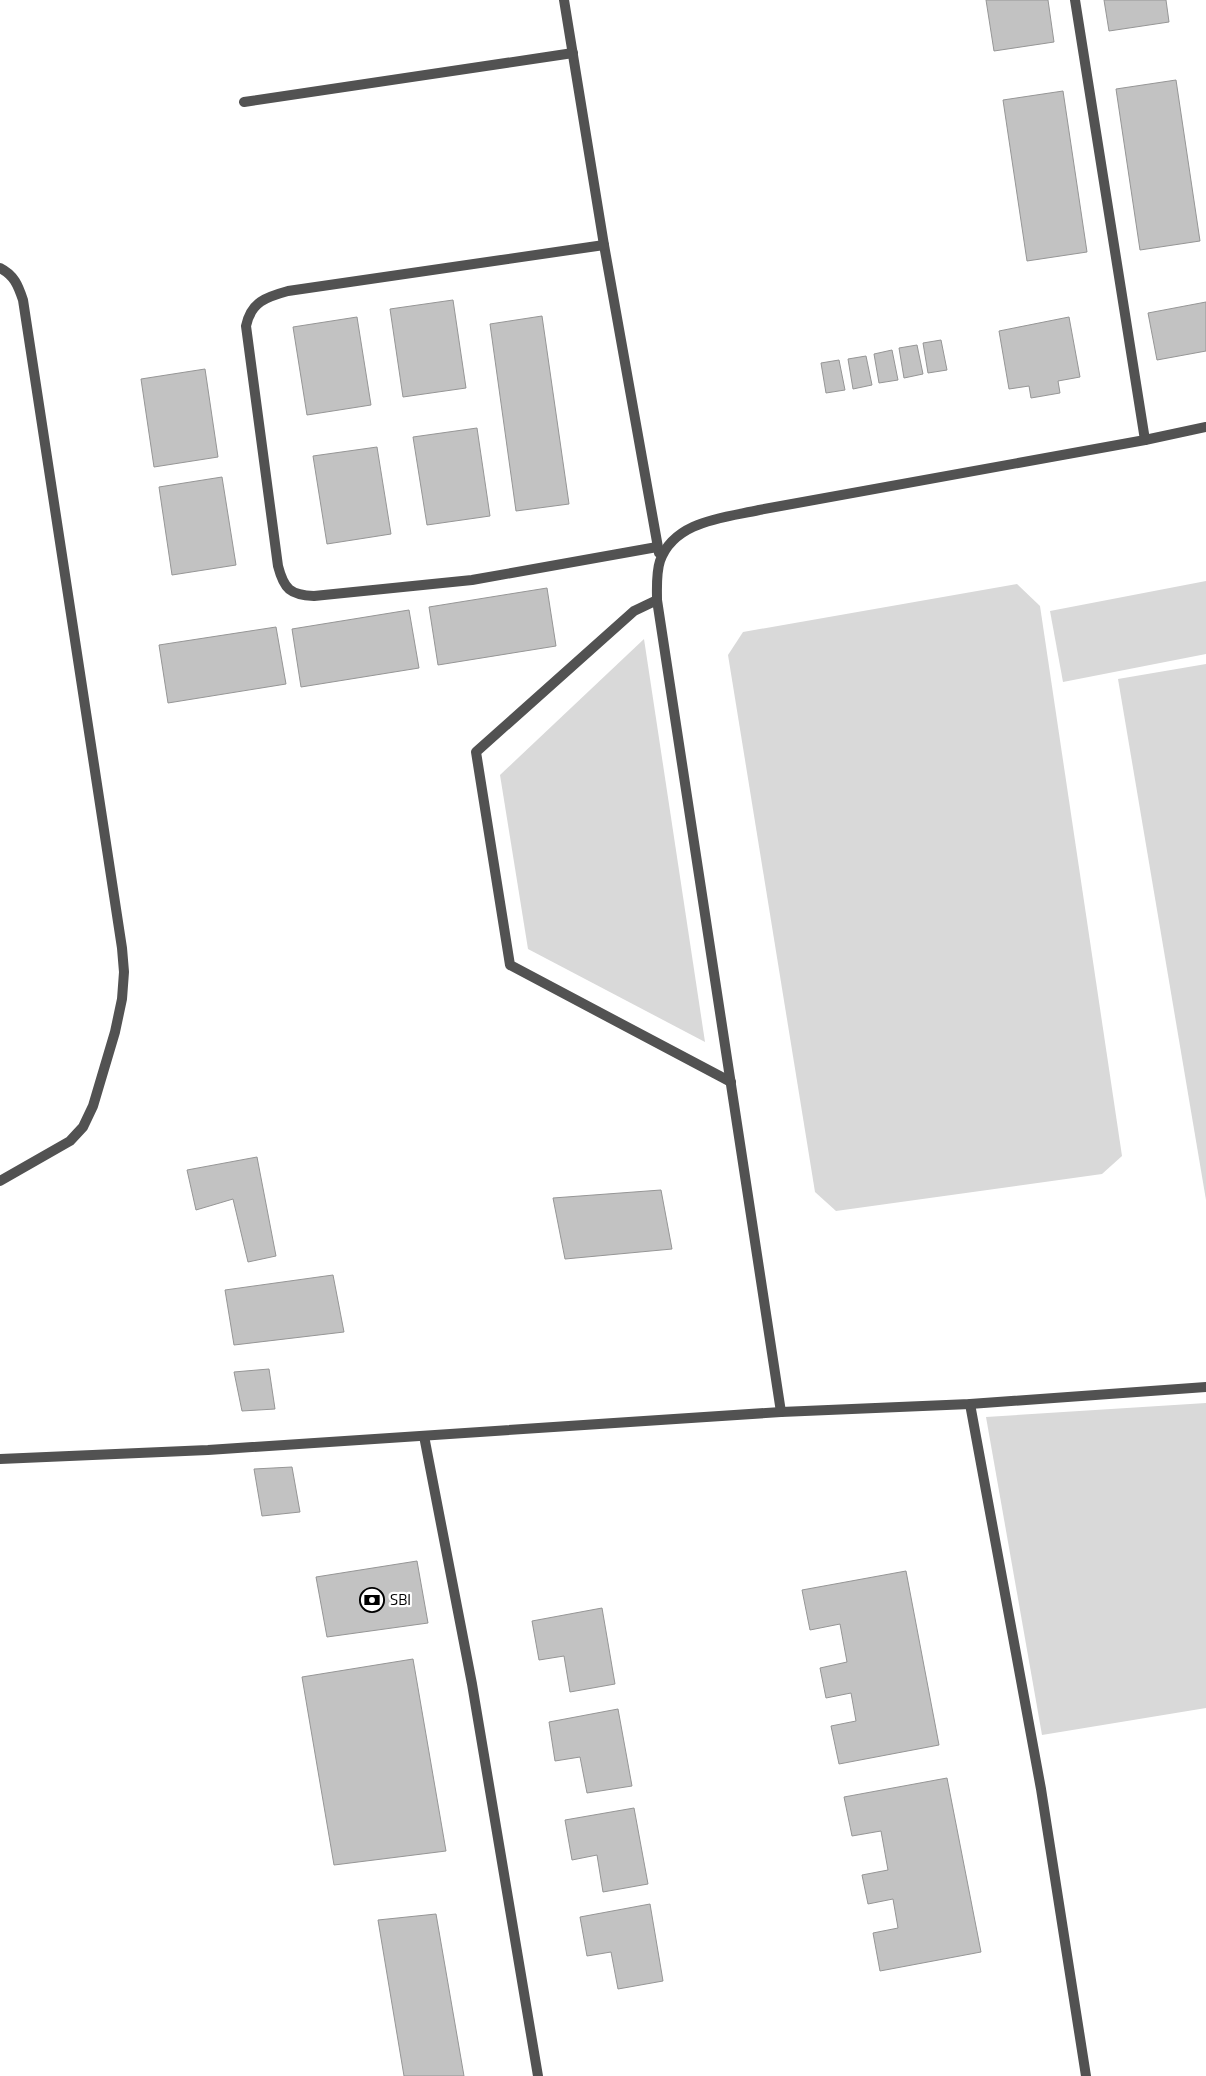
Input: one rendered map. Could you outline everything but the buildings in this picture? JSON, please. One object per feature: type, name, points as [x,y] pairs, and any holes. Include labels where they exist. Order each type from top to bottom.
[{"type":"street","points":[[564,0],[604,245],[660,562],[657,600],[781,1412]]},
{"type":"street","points":[[1075,0],[1145,440]]},
{"type":"street","points":[[244,102],[573,53]]},
{"type":"street","points":[[604,245],[288,291],[274,295],[253,307],[248,316],[246,326],[278,566],[282,580],[289,590],[298,595],[314,596],[472,580],[657,547]]},
{"type":"street","points":[[0,268],[8,272],[18,284],[23,300],[122,948],[124,972],[122,999],[115,1032],[93,1106],[83,1127],[70,1141],[0,1180]]},
{"type":"street","points":[[660,562],[671,541],[685,530],[711,521],[759,510],[1145,440],[1206,427]]},
{"type":"street","points":[[657,600],[634,610],[476,752],[510,965],[731,1082]]},
{"type":"street","points":[[0,1459],[208,1450],[781,1412],[970,1404],[1206,1387]]},
{"type":"street","points":[[970,1404],[1041,1788],[1086,2076]]},
{"type":"street","points":[[424,1436],[472,1684],[538,2076]]},
{"type":"shaded area","points":[[1206,581],[1206,654],[1063,682],[1050,611]]},
{"type":"shaded area","points":[[1017,584],[1040,606],[1122,1156],[1102,1174],[836,1211],[815,1192],[728,655],[743,632]]},
{"type":"shaded area","points":[[644,639],[705,1042],[528,949],[500,775]]},
{"type":"shaded area","points":[[1206,664],[1206,1200],[1118,679]]},
{"type":"shaded area","points":[[1206,1403],[1206,1708],[1042,1735],[986,1417]]},
{"type":"place","name":"SBI","points":[[372,1600]]}]
